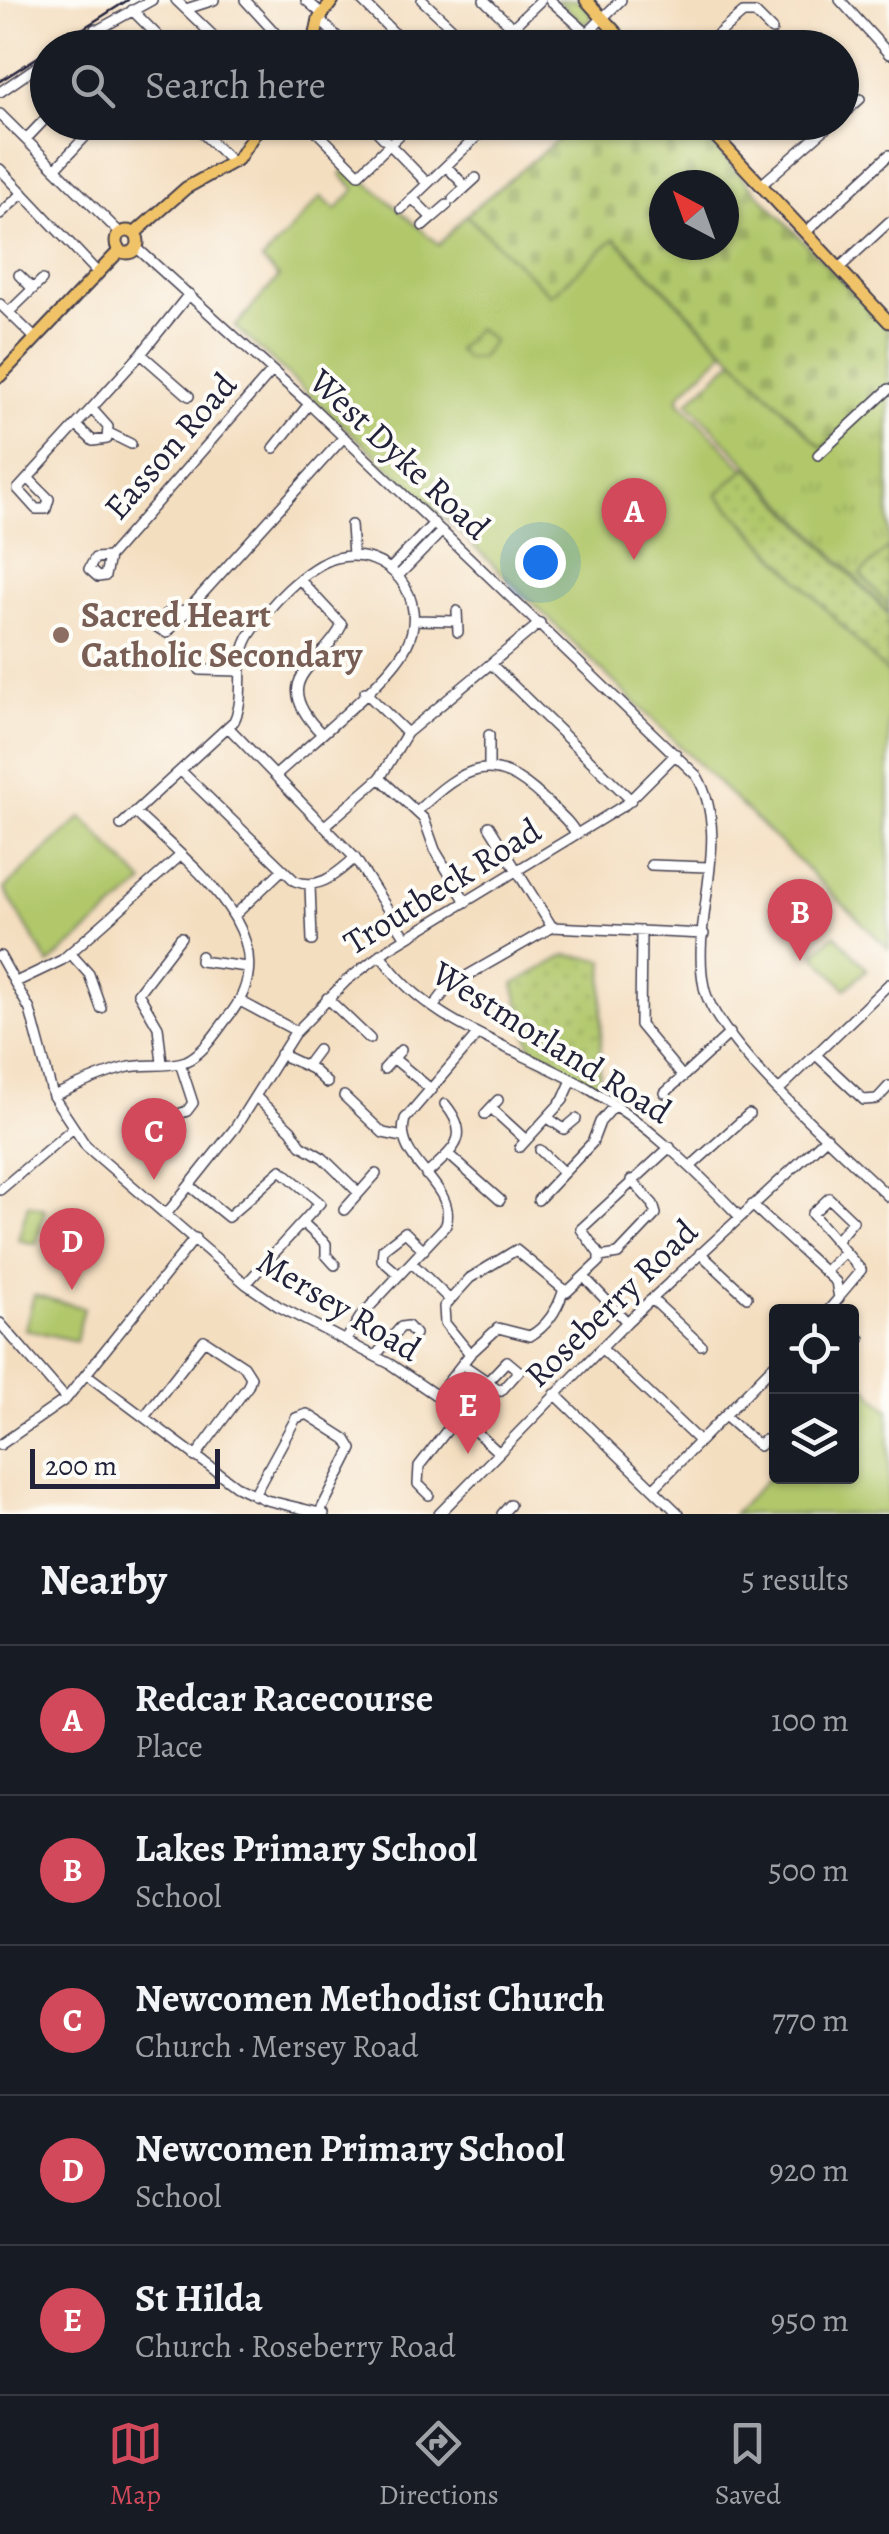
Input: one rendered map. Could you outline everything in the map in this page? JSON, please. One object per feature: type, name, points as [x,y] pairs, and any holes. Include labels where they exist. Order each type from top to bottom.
[{"type":"main road","points":[[317,30],[320,16],[333,0]]},
{"type":"main road","points":[[586,0],[613,30]]},
{"type":"main road","points":[[120,250],[116,242],[120,233],[135,234],[186,188],[233,163],[248,140]]},
{"type":"main road","points":[[718,140],[889,322]]},
{"type":"main road","points":[[120,250],[131,252],[136,248],[135,234]]},
{"type":"main road","points":[[0,376],[120,250]]},
{"type":"street","points":[[95,29],[152,0]]},
{"type":"street","points":[[176,0],[208,30]]},
{"type":"street","points":[[186,9],[214,0]]},
{"type":"street","points":[[245,0],[272,30]]},
{"type":"street","points":[[306,0],[333,30]]},
{"type":"street","points":[[361,0],[391,30]]},
{"type":"street","points":[[422,0],[454,30]]},
{"type":"street","points":[[484,0],[512,27]]},
{"type":"street","points":[[509,30],[540,0]]},
{"type":"street","points":[[550,0],[583,30]]},
{"type":"street","points":[[591,30],[621,0]]},
{"type":"street","points":[[840,0],[889,54]]},
{"type":"street","points":[[132,10],[152,30]]},
{"type":"street","points":[[722,30],[740,14],[755,13],[764,26]]},
{"type":"street","points":[[0,92],[30,71]]},
{"type":"street","points":[[0,114],[120,233]]},
{"type":"street","points":[[26,139],[30,135]]},
{"type":"street","points":[[56,168],[82,140]]},
{"type":"street","points":[[209,140],[233,163]]},
{"type":"street","points":[[325,140],[359,174],[395,140]]},
{"type":"street","points":[[385,140],[427,183]]},
{"type":"street","points":[[401,209],[473,140]]},
{"type":"street","points":[[761,185],[812,140]]},
{"type":"street","points":[[806,232],[889,154]]},
{"type":"street","points":[[446,166],[466,187]]},
{"type":"street","points":[[0,169],[98,273]]},
{"type":"street","points":[[423,226],[476,178]]},
{"type":"street","points":[[0,214],[23,194]]},
{"type":"street","points":[[412,198],[432,218]]},
{"type":"street","points":[[839,268],[889,222]]},
{"type":"street","name":"West Dyke Road","points":[[136,248],[309,404],[696,776],[712,822],[704,934],[703,982],[708,1003],[730,1034],[780,1089],[889,1197]]},
{"type":"street","points":[[19,275],[33,289]]},
{"type":"street","points":[[9,312],[42,280]]},
{"type":"street","points":[[29,479],[189,294]]},
{"type":"street","points":[[0,304],[36,339]]},
{"type":"street","points":[[141,354],[188,395]]},
{"type":"street","name":"Easson Road","points":[[109,557],[272,371]]},
{"type":"street","points":[[818,455],[889,389]]},
{"type":"street","points":[[274,448],[309,404]]},
{"type":"street","points":[[92,409],[109,433],[131,444]]},
{"type":"street","points":[[77,426],[92,441],[100,442],[109,433]]},
{"type":"street","points":[[189,608],[344,438]]},
{"type":"street","points":[[395,572],[434,522]]},
{"type":"street","points":[[351,525],[352,556]]},
{"type":"street","points":[[395,572],[442,531]]},
{"type":"street","points":[[120,825],[229,728],[238,712],[239,672],[249,634],[302,581],[323,563],[352,556],[395,572],[410,596],[416,620],[404,652],[276,775]]},
{"type":"street","points":[[302,581],[342,625],[308,663],[301,677],[302,710],[322,734]]},
{"type":"street","points":[[416,620],[458,621]]},
{"type":"street","points":[[326,825],[380,778],[407,734],[540,623]]},
{"type":"street","points":[[492,665],[631,800]]},
{"type":"street","points":[[200,670],[239,672]]},
{"type":"street","points":[[365,692],[407,734]]},
{"type":"street","points":[[229,728],[355,858],[406,938]]},
{"type":"street","points":[[489,735],[490,768]]},
{"type":"street","name":"Troutbeck Road","points":[[168,1212],[256,1097],[296,1031],[328,998],[380,954],[631,800],[676,754]]},
{"type":"street","points":[[417,810],[458,776],[490,768],[522,778],[576,834]]},
{"type":"street","points":[[181,770],[282,870],[310,884],[327,880],[355,858]]},
{"type":"street","points":[[380,778],[417,810],[466,902]]},
{"type":"street","points":[[54,1096],[104,1074],[180,1063],[202,1049],[240,1001],[247,967],[236,914],[134,812]]},
{"type":"street","points":[[489,825],[552,928]]},
{"type":"street","points":[[16,982],[70,953],[180,856]]},
{"type":"street","points":[[651,865],[708,867]]},
{"type":"street","points":[[236,914],[282,870]]},
{"type":"street","points":[[310,884],[312,940]]},
{"type":"street","points":[[434,1006],[449,986],[552,928],[704,934]]},
{"type":"street","points":[[641,930],[640,1025],[683,1076]]},
{"type":"street","points":[[164,936],[172,945]]},
{"type":"street","points":[[162,1063],[158,1027],[144,1008],[139,988],[181,937]]},
{"type":"street","points":[[70,953],[89,974],[101,1008]]},
{"type":"street","name":"Westmorland Road","points":[[380,954],[418,997],[478,1034],[572,1080],[614,1106],[670,1147],[740,1217]]},
{"type":"street","name":"Mersey Road","points":[[0,956],[30,1010],[54,1096],[72,1129],[100,1159],[168,1212],[246,1284],[278,1306],[375,1356],[437,1396],[498,1452]]},
{"type":"street","points":[[201,956],[200,960],[214,964],[247,967]]},
{"type":"street","points":[[780,1089],[889,984]]},
{"type":"street","points":[[328,998],[370,1039]]},
{"type":"street","points":[[240,1001],[296,1031]]},
{"type":"street","points":[[346,1340],[361,1316],[446,1225],[449,1210],[403,1137],[405,1119],[453,1068],[478,1034]]},
{"type":"street","points":[[665,1093],[730,1034]]},
{"type":"street","points":[[306,1066],[318,1050]]},
{"type":"street","points":[[384,1069],[402,1050]]},
{"type":"street","points":[[280,1054],[306,1066],[326,1083]]},
{"type":"street","points":[[816,1055],[864,1100],[877,1099],[889,1086]]},
{"type":"street","points":[[393,1058],[432,1090]]},
{"type":"street","points":[[162,1129],[160,1121],[187,1111],[193,1103],[180,1063]]},
{"type":"street","points":[[453,1068],[465,1078]]},
{"type":"street","points":[[492,1107],[523,1144],[563,1100],[572,1080]]},
{"type":"street","points":[[344,1096],[349,1108],[383,1132],[403,1137]]},
{"type":"street","points":[[256,1097],[291,1130],[301,1146],[317,1153],[359,1193]]},
{"type":"street","points":[[445,1104],[460,1123]]},
{"type":"street","points":[[538,1200],[592,1143],[600,1122],[614,1106]]},
{"type":"street","points":[[426,1174],[448,1154],[457,1140],[460,1123],[469,1112]]},
{"type":"street","points":[[691,1166],[750,1114]]},
{"type":"street","points":[[548,1118],[564,1129],[576,1119]]},
{"type":"street","points":[[0,1190],[72,1129]]},
{"type":"street","name":"Roseberry Road","points":[[442,1510],[600,1348],[827,1137]]},
{"type":"street","points":[[600,1257],[577,1229],[670,1147]]},
{"type":"street","points":[[540,1150],[563,1172]]},
{"type":"street","points":[[448,1154],[488,1181],[500,1200]]},
{"type":"street","points":[[190,1186],[228,1217],[281,1170],[320,1204],[246,1284]]},
{"type":"street","points":[[344,1210],[376,1174]]},
{"type":"street","points":[[437,1396],[470,1354],[502,1326],[532,1335],[554,1313],[562,1292],[584,1277],[600,1257],[618,1254],[656,1214],[653,1204],[631,1180]]},
{"type":"street","points":[[833,1304],[861,1270],[812,1214],[830,1198],[853,1221],[836,1240]]},
{"type":"street","points":[[752,1205],[836,1282],[840,1295]]},
{"type":"street","points":[[303,1223],[326,1244],[326,1255],[336,1265]]},
{"type":"street","points":[[399,1275],[381,1257],[396,1236],[408,1234],[424,1250]]},
{"type":"street","points":[[0,1427],[5,1442],[66,1399],[195,1238]]},
{"type":"street","points":[[470,1354],[445,1323],[444,1307],[470,1278],[516,1250],[562,1292]]},
{"type":"street","points":[[825,1272],[845,1252]]},
{"type":"street","points":[[700,1253],[747,1297]]},
{"type":"street","points":[[412,1262],[450,1300]]},
{"type":"street","points":[[584,1277],[627,1322]]},
{"type":"street","points":[[652,1299],[701,1346]]},
{"type":"street","points":[[0,1323],[66,1399]]},
{"type":"street","points":[[375,1356],[401,1327],[408,1326],[416,1334]]},
{"type":"street","points":[[144,1417],[204,1340],[244,1366],[251,1377],[248,1386],[195,1457]]},
{"type":"street","points":[[600,1348],[699,1441]]},
{"type":"street","points":[[462,1364],[488,1382]]},
{"type":"street","points":[[653,1490],[769,1372]]},
{"type":"street","points":[[86,1374],[195,1457],[254,1494],[266,1500],[322,1513],[352,1450],[346,1439],[307,1414],[296,1418],[254,1494]]},
{"type":"street","points":[[556,1394],[678,1514]]},
{"type":"street","points":[[428,1495],[411,1482],[459,1415]]},
{"type":"street","points":[[725,1416],[758,1446],[764,1440]]},
{"type":"street","points":[[262,1514],[266,1500]]},
{"type":"street","points":[[502,1514],[510,1505]]},
{"type":"street","points":[[442,1510],[454,1514]]},
{"type":"green space","points":[[556,0],[579,0],[594,16],[585,25]]},
{"type":"green space","points":[[557,140],[707,140],[736,170],[649,170],[649,260],[739,260],[739,173],[889,331],[889,385],[822,448],[615,238],[551,295],[466,215]]},
{"type":"green space","points":[[347,165],[356,177],[359,175],[439,245],[466,215],[550,294],[614,238],[725,351],[680,394],[679,401],[745,469],[717,495],[889,675],[889,949],[449,522],[235,327],[279,277],[262,261],[321,197],[336,210],[355,189],[341,175]]},
{"type":"green space","points":[[477,328],[493,341],[480,358],[466,359],[457,350]]},
{"type":"green space","points":[[734,359],[822,448],[889,385],[889,613],[688,402]]},
{"type":"green space","points":[[747,467],[889,615],[889,675],[717,494]]},
{"type":"green space","points":[[889,547],[889,606],[860,574]]},
{"type":"green space","points":[[82,817],[144,883],[49,964],[4,889]]},
{"type":"green space","points":[[835,934],[867,969],[846,989],[814,954]]},
{"type":"green space","points":[[566,955],[604,960],[599,1089],[533,1056],[514,984]]},
{"type":"green space","points":[[28,1204],[45,1209],[36,1244],[18,1240]]},
{"type":"green space","points":[[34,1295],[84,1308],[76,1341],[25,1329]]},
{"type":"green space","points":[[862,1384],[889,1410],[889,1514],[733,1514],[769,1477],[769,1484],[859,1484]]},
{"type":"railway","points":[[81,30],[128,0]]},
{"type":"railway","points":[[0,81],[30,62]]},
{"type":"place","name":"Redcar Racecourse","points":[[634,560]]},
{"type":"place","name":"Sacred Heart Catholic Secondary","points":[[61,635]]},
{"type":"place","name":"Lakes Primary School","points":[[800,961]]},
{"type":"place","name":"Newcomen Methodist Church","points":[[154,1180]]},
{"type":"place","name":"Newcomen Primary School","points":[[72,1290]]},
{"type":"place","name":"St Hilda","points":[[468,1454]]}]
